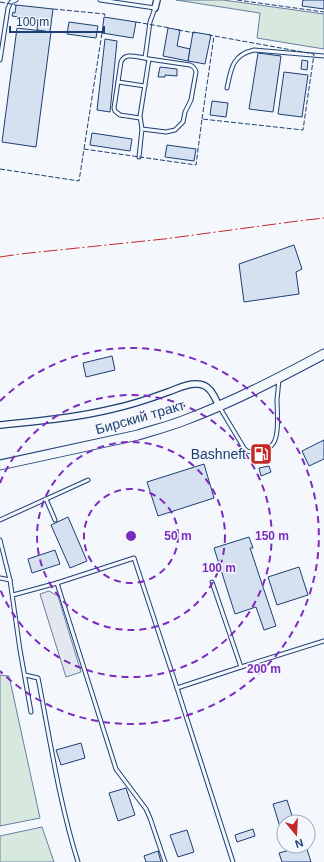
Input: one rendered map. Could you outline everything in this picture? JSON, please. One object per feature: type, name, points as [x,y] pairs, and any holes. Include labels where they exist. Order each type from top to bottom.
[{"type":"main road","name":"Бирский тракт","points":[[1,465],[146,433],[186,420],[279,378],[324,354]]},
{"type":"street","points":[[155,8],[157,0]]},
{"type":"street","points":[[0,425],[64,418],[111,409],[137,403],[187,385],[196,384],[205,385],[210,389],[219,406]]},
{"type":"lane","points":[[0,60],[8,8],[11,2],[16,0]]},
{"type":"lane","points":[[100,0],[155,8],[151,19],[145,86],[140,118],[142,129],[139,157]]},
{"type":"lane","points":[[227,88],[231,67],[240,56],[247,51],[254,50],[324,56]]},
{"type":"lane","points":[[140,118],[120,115],[114,108],[121,62],[124,57],[147,58],[190,65],[194,68],[196,72],[192,100],[185,112],[183,122],[180,126],[175,130],[166,132],[142,129]]},
{"type":"lane","points":[[118,82],[145,86]]},
{"type":"lane","points":[[219,406],[247,451],[250,452],[269,448],[272,446],[276,436],[279,378]]},
{"type":"lane","points":[[0,520],[88,480]]},
{"type":"lane","points":[[46,500],[55,520]]},
{"type":"lane","points":[[0,540],[13,595],[31,712]]},
{"type":"lane","points":[[13,595],[57,583],[134,558],[233,862]]},
{"type":"lane","points":[[0,578],[10,580]]},
{"type":"lane","points":[[212,582],[241,667]]},
{"type":"lane","points":[[57,583],[116,769],[146,809],[165,862]]},
{"type":"lane","points":[[177,688],[324,641]]},
{"type":"lane","points":[[25,675],[38,678],[62,804],[78,862]]},
{"type":"shaded area","points":[[176,0],[223,0],[324,14],[324,49],[257,38],[260,13]]},
{"type":"shaded area","points":[[49,591],[58,596],[81,672],[66,677],[40,594]]},
{"type":"shaded area","points":[[0,675],[9,676],[40,818],[0,826]]},
{"type":"shaded area","points":[[42,827],[54,862],[0,862],[0,836]]},
{"type":"building","points":[[303,0],[324,0],[324,9],[302,6]]},
{"type":"building","points":[[16,5],[53,9],[50,32],[37,30],[38,20],[12,16],[13,12],[15,13]]},
{"type":"building","points":[[104,17],[136,22],[133,38],[102,33]]},
{"type":"building","points":[[69,22],[98,26],[96,38],[67,34]]},
{"type":"building","points":[[17,28],[51,32],[36,147],[2,142]]},
{"type":"building","points":[[168,28],[180,30],[177,46],[190,49],[188,61],[163,56]]},
{"type":"building","points":[[193,32],[211,35],[205,64],[188,61]]},
{"type":"building","points":[[105,39],[117,41],[110,112],[97,110]]},
{"type":"building","points":[[258,53],[281,56],[273,112],[249,109]]},
{"type":"building","points":[[302,60],[308,61],[307,70],[301,69]]},
{"type":"building","points":[[160,67],[177,69],[177,76],[165,75],[165,77],[158,77]]},
{"type":"building","points":[[284,72],[308,75],[302,117],[278,114]]},
{"type":"building","points":[[212,101],[228,103],[226,117],[210,115]]},
{"type":"building","points":[[92,133],[132,139],[130,151],[90,145]]},
{"type":"building","points":[[167,145],[196,149],[194,161],[165,157]]},
{"type":"building","points":[[294,245],[302,269],[296,272],[299,294],[244,302],[239,264]]},
{"type":"building","points":[[112,356],[115,370],[86,377],[83,363]]},
{"type":"building","points":[[324,440],[324,459],[309,466],[302,451]]},
{"type":"building","points":[[266,445],[270,459],[255,463],[251,449]]},
{"type":"building","points":[[204,464],[214,498],[158,516],[147,482]]},
{"type":"building","points":[[269,466],[271,472],[261,476],[259,468]]},
{"type":"building","points":[[68,517],[87,561],[70,568],[51,525]]},
{"type":"building","points":[[249,537],[253,548],[250,548],[276,626],[264,630],[256,607],[235,614],[214,548]]},
{"type":"building","points":[[55,550],[60,564],[32,573],[28,559]]},
{"type":"building","points":[[299,567],[308,595],[277,605],[268,577]]},
{"type":"building","points":[[81,743],[85,758],[61,765],[56,750]]},
{"type":"building","points":[[126,788],[135,815],[118,821],[109,793]]},
{"type":"building","points":[[287,800],[291,814],[276,814],[273,804]]},
{"type":"building","points":[[253,829],[255,836],[237,842],[235,835]]},
{"type":"building","points":[[187,830],[194,852],[178,857],[170,835]]},
{"type":"building","points":[[158,851],[161,862],[146,862],[144,856]]},
{"type":"building","points":[[279,854],[308,854],[311,862],[282,862]]},
{"type":"fence","points":[[237,0],[324,12]]},
{"type":"fence","points":[[0,2],[16,5]]},
{"type":"fence","points":[[53,9],[105,14],[104,17]]},
{"type":"fence","points":[[136,22],[170,28]]},
{"type":"fence","points":[[178,30],[195,33]]},
{"type":"fence","points":[[84,149],[102,33]]},
{"type":"fence","points":[[0,169],[79,181],[84,149],[196,165],[202,119],[303,130],[314,54],[209,35]]},
{"type":"fence","points":[[202,119],[214,36]]},
{"type":"power","points":[[0,257],[164,239],[324,218]]},
{"type":"place","name":"Bashneft","points":[[261,454]]}]
